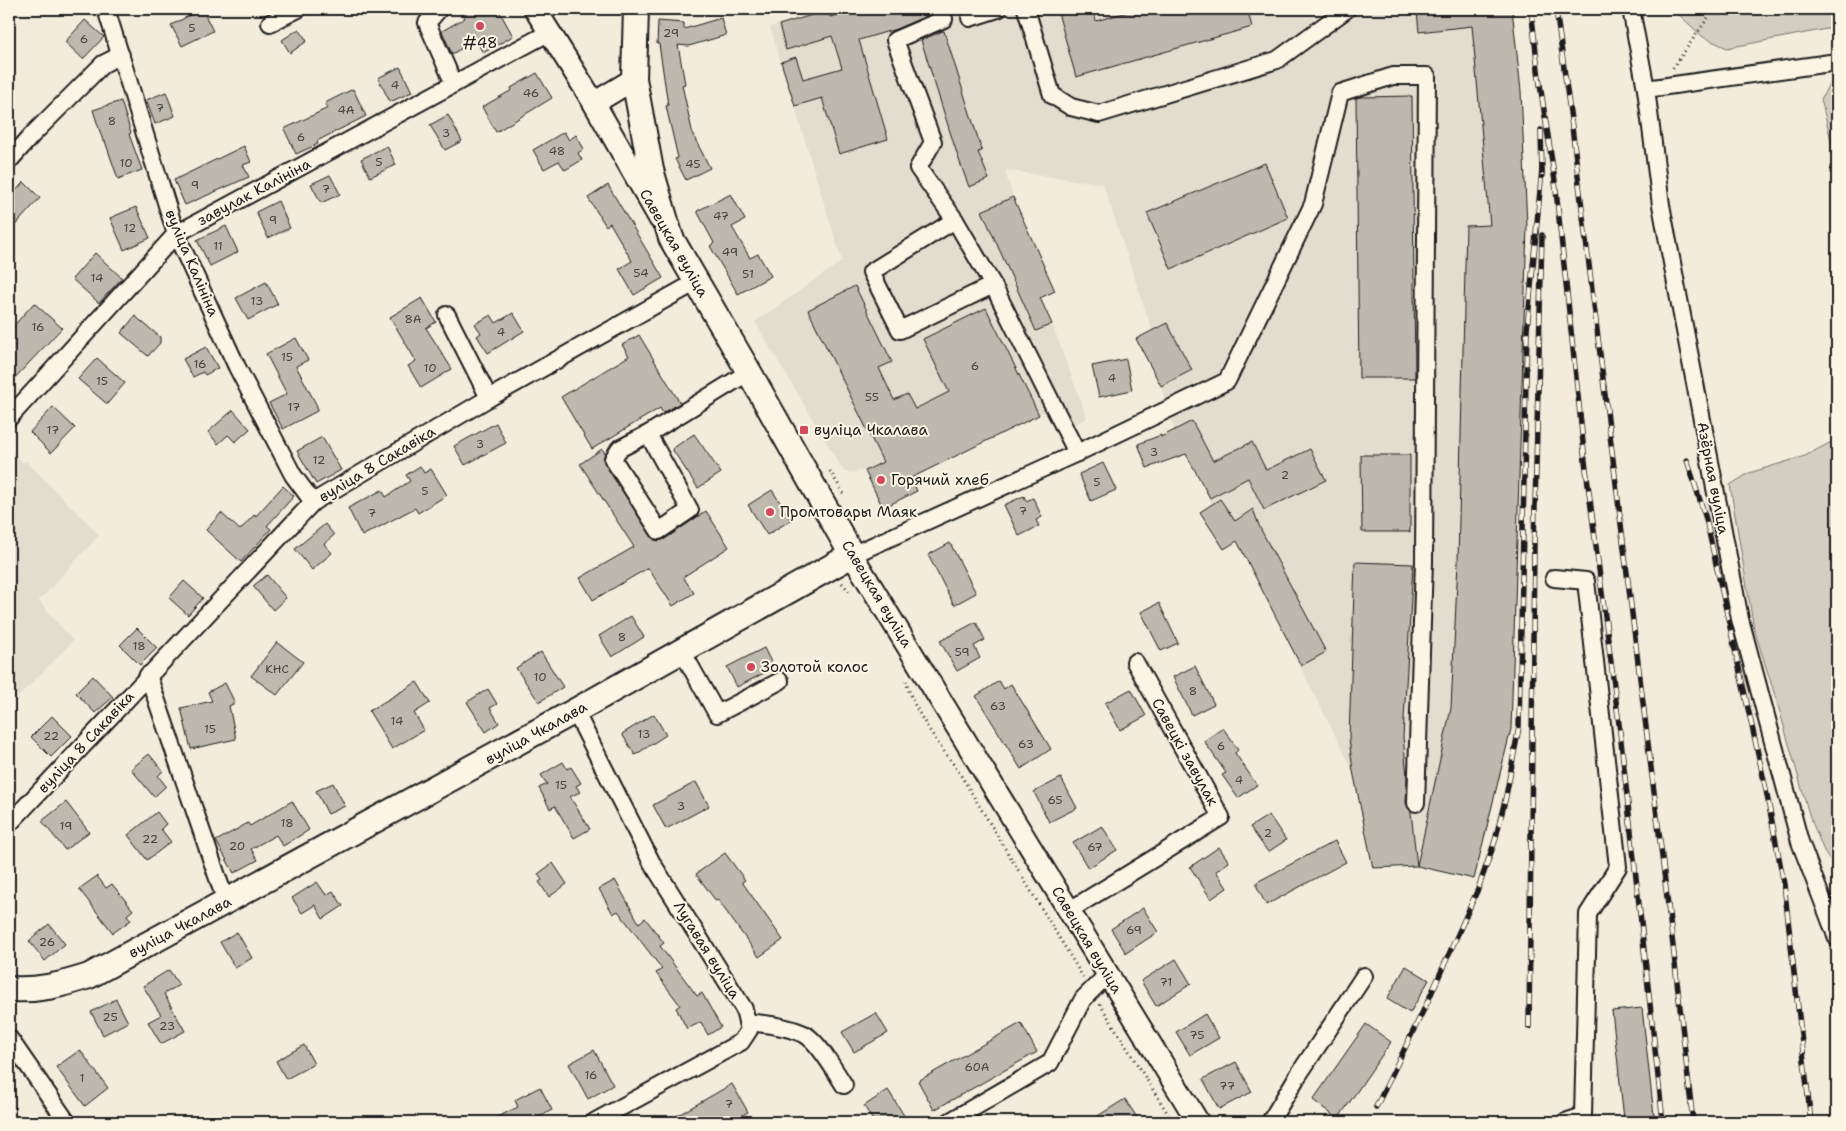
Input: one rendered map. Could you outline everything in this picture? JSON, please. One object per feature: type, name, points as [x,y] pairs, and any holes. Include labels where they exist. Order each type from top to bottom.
[{"type":"highway","points":[[636,9],[634,79],[651,170],[671,238]]},
{"type":"highway","name":"Савецкая вуліца","points":[[671,238],[852,555]]},
{"type":"highway","name":"вуліца Чкалава","points":[[9,989],[37,989],[60,985],[89,976],[575,711],[852,555]]},
{"type":"main road","name":"Савецкая вуліца","points":[[535,9],[594,103],[671,238]]},
{"type":"main road","points":[[594,103],[634,79]]},
{"type":"main road","name":"Савецкая вуліца","points":[[852,555],[1198,1122]]},
{"type":"street","name":"вуліца Калініна","points":[[106,9],[176,234],[237,367],[292,475],[312,502]]},
{"type":"street","points":[[270,24],[298,9]]},
{"type":"street","points":[[438,9],[427,23],[454,84]]},
{"type":"street","points":[[940,9],[944,19],[895,40],[933,142],[918,168],[955,220],[993,285],[1077,453]]},
{"type":"street","points":[[970,18],[998,9]]},
{"type":"street","points":[[1026,9],[1052,95],[1071,108],[1099,114],[1277,60],[1347,9]]},
{"type":"street","name":"Азёрная вуліца","points":[[1631,9],[1653,88],[1661,205],[1740,619],[1800,842],[1837,938]]},
{"type":"street","name":"завулак Калініна","points":[[9,418],[176,234],[550,32]]},
{"type":"street","points":[[9,161],[38,128],[103,64],[121,55]]},
{"type":"street","points":[[1653,88],[1837,62]]},
{"type":"street","name":"вуліца Чкалава","points":[[852,555],[1168,411],[1227,381],[1313,204],[1340,93],[1393,76],[1427,76],[1424,562],[1416,803]]},
{"type":"street","points":[[955,220],[871,272],[900,330],[993,285]]},
{"type":"street","name":"вуліца 8 Сакавіка","points":[[9,824],[312,502],[489,398],[696,282]]},
{"type":"street","points":[[447,315],[489,398]]},
{"type":"street","points":[[648,434],[690,510],[659,531],[613,459],[619,449],[648,434],[749,372]]},
{"type":"street","points":[[1554,578],[1586,581],[1618,867],[1588,914],[1590,1119],[1565,1122]]},
{"type":"street","points":[[682,651],[717,714],[780,681]]},
{"type":"street","name":"Савецкі завулак","points":[[1070,910],[1221,817],[1136,662]]},
{"type":"street","points":[[148,675],[226,902]]},
{"type":"street","name":"Лугавая вуліца","points":[[575,711],[652,863],[744,1009],[747,1022]]},
{"type":"street","points":[[949,1122],[1050,1063],[1083,999],[1108,974]]},
{"type":"street","points":[[1270,1122],[1297,1077],[1364,976]]},
{"type":"street","points":[[594,1122],[741,1042],[749,1030],[747,1022],[774,1025],[805,1035],[830,1060],[844,1085]]},
{"type":"street","points":[[9,1038],[67,1122]]},
{"type":"path","points":[[1653,88],[1714,9]]},
{"type":"path","points":[[825,463],[845,496]]},
{"type":"path","points":[[833,585],[843,583],[852,593]]},
{"type":"path","points":[[904,675],[908,692],[940,746],[957,769],[1173,1122]]},
{"type":"shaded area","points":[[854,9],[1512,9],[1521,91],[1527,226],[1511,729],[1474,879],[1417,866],[1373,868],[1353,771],[1237,541],[1224,549],[1200,512],[1212,504],[1174,430],[1161,386],[1136,339],[1152,330],[1103,184],[1005,170],[1013,197],[1055,291],[1041,298],[1087,418],[1059,432],[1048,410],[911,478],[917,491],[883,508],[865,471],[844,472],[755,322],[842,261],[770,27],[828,10],[830,17]]},
{"type":"shaded area","points":[[1675,9],[1837,9],[1837,27],[1727,48],[1703,37]]},
{"type":"shaded area","points":[[1837,78],[1837,185],[1835,157],[1821,99],[1828,86]]},
{"type":"shaded area","points":[[1837,439],[1837,870],[1824,851],[1809,814],[1754,629],[1730,485],[1749,473],[1805,456]]},
{"type":"shaded area","points":[[9,447],[23,463],[26,461],[99,535],[39,601],[73,641],[9,706]]},
{"type":"building","points":[[202,9],[213,31],[182,46],[171,25]]},
{"type":"building","name":"#48","points":[[460,9],[498,9],[513,36],[483,53],[476,40],[452,54],[442,31],[465,18]]},
{"type":"building","points":[[858,9],[930,9],[931,14],[896,29],[859,40],[888,139],[839,154],[822,98],[795,106],[781,62],[796,57],[803,79],[842,68],[832,36],[786,50],[779,25],[828,10],[830,17]]},
{"type":"building","points":[[1057,9],[1093,9],[1096,21],[1138,9],[1247,9],[1252,27],[1076,77]]},
{"type":"building","points":[[1436,9],[1512,9],[1521,91],[1527,226],[1511,729],[1474,879],[1417,866],[1451,708],[1458,562],[1466,226],[1490,225],[1472,26],[1419,32],[1417,11]]},
{"type":"building","points":[[721,18],[726,35],[689,46],[678,45],[685,84],[682,85],[693,135],[710,168],[686,180],[675,159],[678,158],[666,106],[668,105],[659,44],[657,44],[658,21],[684,23],[684,29]]},
{"type":"building","points":[[85,20],[104,37],[83,59],[65,42]]},
{"type":"building","points":[[299,29],[307,41],[290,53],[282,40]]},
{"type":"building","points":[[944,31],[982,151],[978,152],[989,179],[969,187],[921,40]]},
{"type":"building","points":[[400,67],[412,92],[390,102],[378,78]]},
{"type":"building","points":[[537,73],[552,98],[496,132],[482,107]]},
{"type":"building","points":[[353,89],[366,116],[317,141],[318,144],[296,154],[284,129],[328,108],[325,103]]},
{"type":"building","points":[[166,92],[175,116],[155,124],[146,100]]},
{"type":"building","points":[[1412,96],[1415,378],[1359,378],[1356,98]]},
{"type":"building","points":[[121,101],[131,133],[129,134],[142,170],[118,179],[93,110]]},
{"type":"building","points":[[448,115],[462,141],[445,150],[430,125]]},
{"type":"building","points":[[564,132],[569,140],[576,135],[584,149],[578,153],[582,160],[565,170],[559,161],[544,169],[533,150]]},
{"type":"building","points":[[244,146],[251,162],[243,165],[249,177],[185,205],[174,180]]},
{"type":"building","points":[[387,146],[396,165],[370,177],[361,159]]},
{"type":"building","points":[[1265,163],[1288,218],[1171,269],[1147,213]]},
{"type":"building","points":[[330,175],[340,194],[321,203],[311,184]]},
{"type":"building","points":[[24,182],[40,198],[9,232],[9,198]]},
{"type":"building","points":[[608,185],[663,278],[634,295],[619,269],[632,261],[610,223],[606,226],[588,198]]},
{"type":"building","points":[[731,194],[745,220],[732,227],[750,258],[758,254],[771,276],[738,294],[710,246],[714,243],[697,211]]},
{"type":"building","points":[[1013,197],[1055,291],[1040,298],[1052,324],[1036,331],[982,211]]},
{"type":"building","points":[[278,201],[290,228],[268,238],[256,212]]},
{"type":"building","points":[[136,207],[150,238],[124,250],[110,218]]},
{"type":"building","points":[[226,226],[238,252],[210,266],[197,240]]},
{"type":"building","points":[[95,253],[122,278],[99,303],[72,279]]},
{"type":"building","points":[[266,282],[278,304],[248,320],[236,298]]},
{"type":"building","points":[[855,286],[892,362],[879,368],[894,400],[907,394],[915,409],[949,392],[923,339],[986,308],[1039,415],[911,478],[917,491],[883,508],[865,471],[883,462],[808,310]]},
{"type":"building","points":[[422,298],[436,322],[426,328],[452,369],[421,388],[408,366],[416,361],[390,317]]},
{"type":"building","points":[[34,303],[62,328],[9,384],[9,331]]},
{"type":"building","points":[[513,313],[524,331],[488,353],[477,336],[481,333],[475,324],[491,315],[496,323]]},
{"type":"building","points":[[135,316],[160,337],[160,343],[148,356],[121,333]]},
{"type":"building","points":[[1167,323],[1192,370],[1161,386],[1136,339]]},
{"type":"building","points":[[639,335],[680,403],[663,413],[660,408],[592,449],[561,397],[629,356],[622,345]]},
{"type":"building","points":[[296,338],[308,360],[296,366],[317,406],[317,411],[283,429],[269,403],[287,394],[266,354]]},
{"type":"building","points":[[206,347],[218,368],[205,375],[203,372],[193,377],[183,359]]},
{"type":"building","points":[[97,358],[125,383],[107,404],[78,379]]},
{"type":"building","points":[[1126,359],[1132,390],[1099,397],[1092,366]]},
{"type":"building","points":[[53,407],[75,428],[51,453],[30,432]]},
{"type":"building","points":[[233,410],[250,429],[235,442],[228,435],[218,444],[208,432]]},
{"type":"building","points":[[1192,421],[1213,461],[1252,442],[1266,470],[1310,449],[1326,480],[1264,510],[1248,478],[1210,498],[1186,454],[1147,468],[1138,444],[1161,435],[1161,437]]},
{"type":"building","points":[[496,423],[506,443],[465,465],[454,446]]},
{"type":"building","points":[[694,434],[721,473],[698,488],[672,449]]},
{"type":"building","points":[[322,437],[341,470],[316,484],[297,451]]},
{"type":"building","points":[[602,449],[605,453],[603,459],[605,464],[654,540],[665,539],[706,511],[729,547],[683,577],[694,593],[673,606],[648,568],[593,600],[580,578],[634,547],[580,464]]},
{"type":"building","points":[[1361,455],[1410,455],[1410,532],[1362,532]]},
{"type":"building","points":[[1103,463],[1116,490],[1091,501],[1079,474]]},
{"type":"building","points":[[420,466],[424,473],[431,469],[447,495],[418,513],[415,508],[362,536],[348,508],[382,490],[386,497],[410,481],[406,475]]},
{"type":"building","points":[[283,486],[294,496],[267,526],[271,529],[241,562],[206,530],[221,513],[240,530],[255,514],[256,516]]},
{"type":"building","name":"Промтовары Маяк","points":[[772,490],[791,520],[767,535],[748,505]]},
{"type":"building","points":[[1024,496],[1026,501],[1033,498],[1042,517],[1036,520],[1039,526],[1019,536],[1004,505]]},
{"type":"building","points":[[1220,499],[1235,521],[1253,509],[1260,528],[1326,652],[1301,666],[1237,541],[1224,549],[1200,512]]},
{"type":"building","points":[[325,524],[334,535],[324,544],[332,553],[312,570],[295,549]]},
{"type":"building","points":[[950,543],[976,593],[954,605],[928,555]]},
{"type":"building","points":[[1355,562],[1413,564],[1403,737],[1407,776],[1406,803],[1411,812],[1417,866],[1373,868],[1353,771],[1349,738]]},
{"type":"building","points":[[267,575],[286,598],[273,610],[253,586]]},
{"type":"building","points":[[184,581],[203,598],[188,615],[169,598]]},
{"type":"building","points":[[1159,603],[1178,643],[1161,651],[1141,612]]},
{"type":"building","points":[[631,616],[644,637],[612,657],[599,636]]},
{"type":"building","points":[[976,622],[985,640],[974,646],[980,658],[957,671],[940,641]]},
{"type":"building","points":[[137,628],[157,648],[140,665],[120,645]]},
{"type":"building","points":[[277,642],[303,662],[277,695],[251,676]]},
{"type":"building","name":"Золотой колос","points":[[764,648],[774,668],[737,687],[727,667]]},
{"type":"building","points":[[541,652],[563,687],[539,702],[516,668]]},
{"type":"building","points":[[1195,666],[1214,704],[1192,715],[1173,677]]},
{"type":"building","points":[[93,676],[113,697],[95,713],[76,693]]},
{"type":"building","points":[[999,681],[1004,689],[1011,684],[1051,749],[1021,769],[976,696]]},
{"type":"building","points":[[417,682],[430,703],[414,713],[424,730],[392,749],[369,711]]},
{"type":"building","points":[[225,683],[235,703],[229,706],[236,739],[191,749],[181,708],[212,701],[208,692]]},
{"type":"building","points":[[488,689],[497,704],[490,708],[499,723],[486,732],[467,702]]},
{"type":"building","points":[[1131,689],[1146,716],[1120,730],[1105,703]]},
{"type":"building","points":[[654,714],[666,735],[635,755],[622,734]]},
{"type":"building","points":[[52,716],[72,736],[51,757],[31,737]]},
{"type":"building","points":[[1223,728],[1238,750],[1235,753],[1257,785],[1238,798],[1222,775],[1226,773],[1204,741]]},
{"type":"building","points":[[149,754],[163,771],[158,776],[166,786],[154,797],[131,769]]},
{"type":"building","points":[[563,762],[567,769],[571,767],[581,783],[576,786],[580,792],[570,797],[590,829],[574,838],[555,806],[550,809],[539,788],[547,784],[541,775]]},
{"type":"building","points":[[1061,778],[1077,808],[1049,822],[1034,792]]},
{"type":"building","points":[[696,782],[709,806],[666,829],[653,805]]},
{"type":"building","points":[[333,783],[345,806],[328,814],[316,791]]},
{"type":"building","points":[[292,801],[309,830],[283,846],[276,835],[251,849],[258,860],[234,873],[216,841],[248,823],[250,826]]},
{"type":"building","points":[[66,802],[89,832],[65,850],[42,821]]},
{"type":"building","points":[[157,812],[166,824],[161,829],[171,842],[147,860],[128,835]]},
{"type":"building","points":[[1269,815],[1286,840],[1268,852],[1250,827]]},
{"type":"building","points":[[1102,826],[1117,850],[1088,868],[1073,843]]},
{"type":"building","points":[[1335,841],[1346,862],[1266,905],[1257,887],[1257,882]]},
{"type":"building","points":[[1219,847],[1229,862],[1216,871],[1227,888],[1211,899],[1190,867]]},
{"type":"building","points":[[725,853],[745,880],[742,882],[783,940],[759,957],[718,900],[716,901],[696,874]]},
{"type":"building","points":[[553,863],[567,884],[549,897],[539,882],[542,880],[538,874]]},
{"type":"building","points":[[97,876],[106,888],[112,884],[133,910],[127,915],[131,920],[113,933],[79,889]]},
{"type":"building","points":[[615,880],[639,923],[645,918],[664,943],[660,946],[697,996],[702,993],[721,1027],[708,1035],[701,1022],[687,1029],[676,1008],[680,1005],[656,973],[662,969],[618,911],[613,914],[599,889]]},
{"type":"building","points":[[317,882],[326,895],[333,891],[343,906],[323,919],[315,905],[302,913],[292,898]]},
{"type":"building","points":[[1143,908],[1158,932],[1126,953],[1111,929]]},
{"type":"building","points":[[49,924],[65,944],[45,961],[29,941]]},
{"type":"building","points":[[237,932],[252,958],[235,968],[220,942]]},
{"type":"building","points":[[1176,959],[1191,984],[1156,1006],[1141,981]]},
{"type":"building","points":[[1406,966],[1429,980],[1410,1013],[1387,999]]},
{"type":"building","points":[[169,970],[179,985],[164,994],[185,1031],[161,1044],[148,1022],[161,1015],[143,986]]},
{"type":"building","points":[[116,999],[128,1022],[103,1035],[91,1012]]},
{"type":"building","points":[[1642,1008],[1654,1116],[1624,1119],[1612,1011]]},
{"type":"building","points":[[876,1013],[888,1033],[854,1052],[842,1032]]},
{"type":"building","points":[[1205,1014],[1219,1038],[1190,1055],[1176,1032]]},
{"type":"building","points":[[1021,1023],[1037,1052],[934,1110],[918,1081]]},
{"type":"building","points":[[1366,1024],[1391,1042],[1338,1119],[1313,1100]]},
{"type":"building","points":[[304,1045],[314,1064],[286,1079],[276,1061]]},
{"type":"building","points":[[80,1050],[108,1088],[85,1106],[56,1067]]},
{"type":"building","points":[[594,1050],[613,1085],[588,1099],[569,1064]]},
{"type":"building","points":[[1236,1062],[1252,1092],[1219,1109],[1203,1079]]},
{"type":"building","points":[[732,1084],[748,1112],[730,1122],[666,1122]]},
{"type":"building","points":[[540,1087],[552,1110],[530,1122],[487,1122],[518,1107],[515,1100]]},
{"type":"building","points":[[888,1090],[905,1117],[896,1122],[874,1122],[864,1106]]},
{"type":"building","points":[[1125,1099],[1140,1122],[1088,1122]]},
{"type":"railway","points":[[1531,9],[1539,78],[1555,181],[1585,461],[1620,732],[1663,1122]]},
{"type":"railway","points":[[1556,9],[1673,946],[1693,1122]]},
{"type":"railway","points":[[1541,130],[1542,175]]},
{"type":"railway","points":[[1376,1107],[1428,1001],[1478,889],[1495,841],[1519,727],[1527,330],[1542,169]]},
{"type":"railway","points":[[1529,1027],[1534,545],[1542,235]]},
{"type":"railway","points":[[1687,460],[1706,519],[1765,785],[1784,884],[1811,1122]]},
{"type":"place","name":"#48","points":[[480,26]]},
{"type":"place","name":"вуліца Чкалава","points":[[804,430]]},
{"type":"place","name":"Горячий хлеб","points":[[881,480]]},
{"type":"place","name":"Промтовары Маяк","points":[[770,512]]},
{"type":"place","name":"Золотой колос","points":[[751,667]]}]
